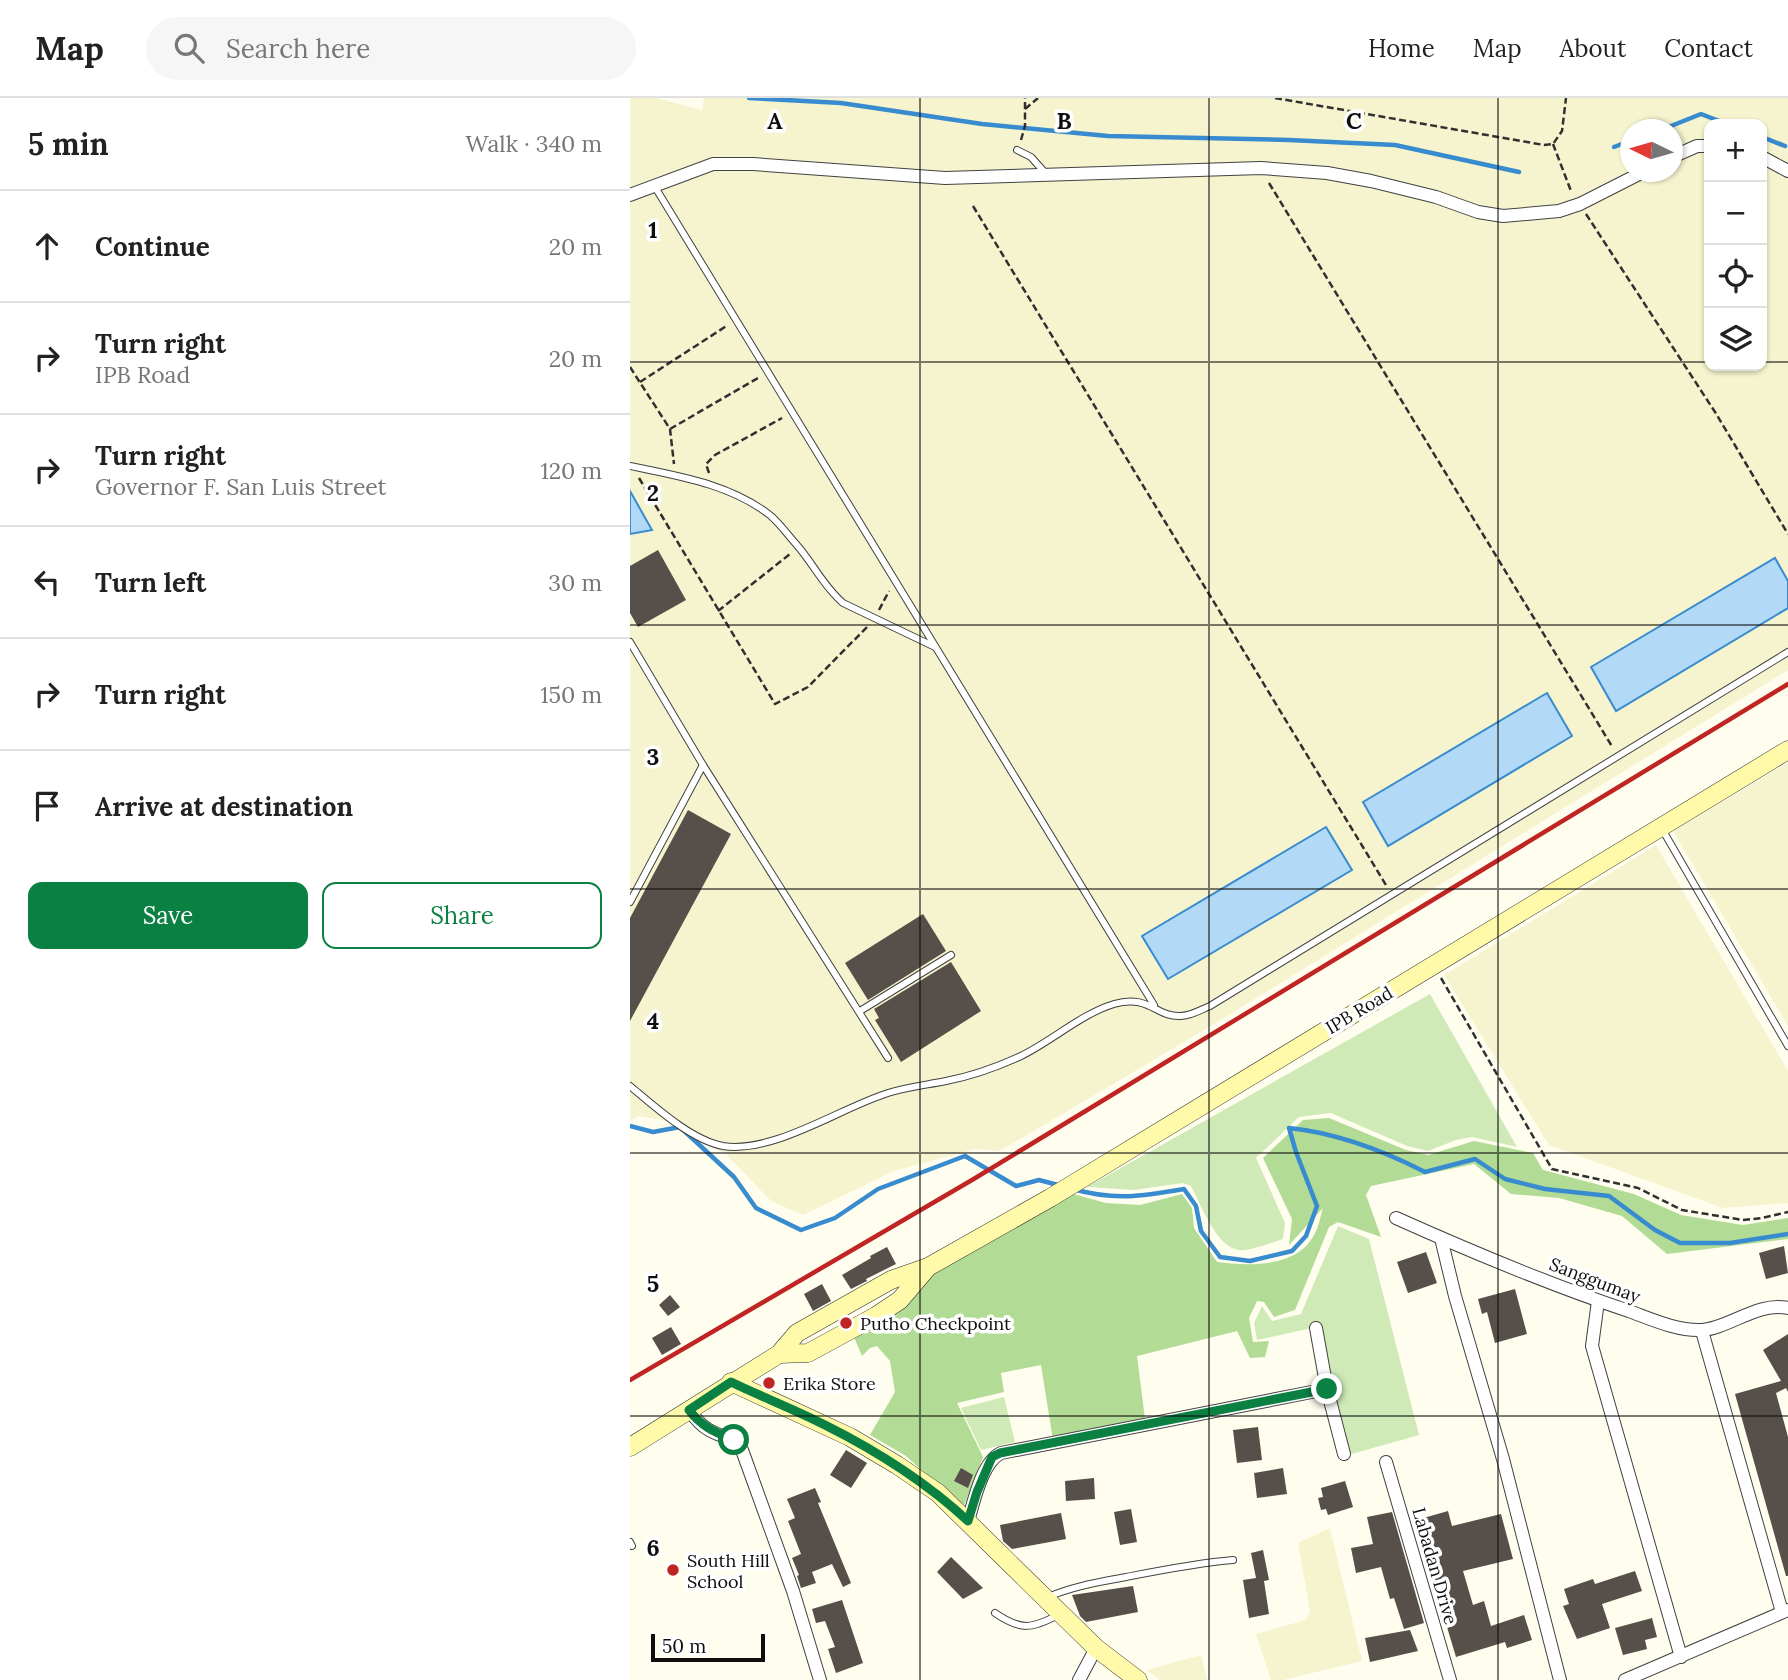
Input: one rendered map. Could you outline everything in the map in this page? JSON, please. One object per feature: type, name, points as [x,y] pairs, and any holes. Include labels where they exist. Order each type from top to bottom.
[{"type":"street","points":[[1683,152],[1704,146]]},
{"type":"street","points":[[1767,160],[1788,171]]},
{"type":"street","points":[[630,195],[713,163],[945,178],[1261,168],[1327,173],[1371,181],[1436,197],[1478,212],[1503,216],[1559,211],[1580,204],[1623,182]]},
{"type":"street","name":"IPB Road","points":[[630,1447],[779,1354],[808,1353],[876,1316],[900,1300],[928,1267],[1050,1198],[1788,750]]},
{"type":"street","name":"Sanggumay","points":[[1396,1217],[1441,1238],[1598,1301],[1671,1326],[1702,1331]]},
{"type":"street","points":[[1441,1238],[1455,1296],[1503,1459],[1560,1680]]},
{"type":"street","points":[[1598,1301],[1592,1346],[1681,1657]]},
{"type":"street","points":[[1625,1680],[1785,1611],[1702,1331],[1764,1308],[1788,1308]]},
{"type":"street","points":[[1316,1328],[1327,1389],[1344,1454]]},
{"type":"street","points":[[731,1382],[821,1423],[897,1465],[938,1493],[1096,1648],[1138,1680]]},
{"type":"street","points":[[968,1521],[992,1457],[1000,1453],[1327,1389]]},
{"type":"street","points":[[689,1410],[709,1431],[734,1440],[742,1450],[793,1591],[820,1680]]},
{"type":"street","name":"Labadan Drive","points":[[1387,1462],[1450,1680]]},
{"type":"street","points":[[1079,1680],[1096,1648]]},
{"type":"lane","points":[[1018,147],[1031,156],[1049,176]]},
{"type":"lane","points":[[654,185],[1155,1007]]},
{"type":"lane","points":[[631,466],[714,486],[749,501],[772,517],[799,547],[831,592],[843,603],[936,647]]},
{"type":"lane","points":[[630,642],[703,765],[888,1058]]},
{"type":"lane","points":[[630,1086],[688,1130],[720,1145],[754,1146],[884,1094],[984,1071],[1021,1056],[1096,1011],[1115,1004],[1130,1001],[1146,1003],[1178,1017],[1191,1014],[1210,1006],[1788,652]]},
{"type":"lane","points":[[630,902],[703,765]]},
{"type":"lane","points":[[1661,828],[1788,1045]]},
{"type":"lane","points":[[860,1011],[951,955]]},
{"type":"lane","points":[[1046,1598],[1089,1584],[1199,1563],[1233,1560]]},
{"type":"lane","points":[[995,1613],[1012,1625],[1023,1627],[1046,1621],[1062,1613]]},
{"type":"path","points":[[1018,147],[1025,126],[1025,98]]},
{"type":"path","points":[[1025,109],[1038,98]]},
{"type":"path","points":[[1275,98],[1534,144],[1553,144]]},
{"type":"path","points":[[1553,144],[1562,131],[1566,98]]},
{"type":"path","points":[[1553,144],[1569,188]]},
{"type":"path","points":[[1261,168],[1618,757]]},
{"type":"path","points":[[1580,204],[1715,412],[1788,534]]},
{"type":"path","points":[[973,206],[1391,894]]},
{"type":"path","points":[[640,382],[735,320]]},
{"type":"path","points":[[630,367],[670,429],[676,475]]},
{"type":"path","points":[[670,429],[768,372]]},
{"type":"path","points":[[714,486],[706,464],[715,455],[793,412]]},
{"type":"path","points":[[631,466],[775,704],[808,687],[875,618],[894,579]]},
{"type":"path","points":[[718,611],[799,547]]},
{"type":"path","points":[[1433,965],[1552,1168],[1638,1188],[1682,1210],[1743,1220],[1762,1219],[1775,1213],[1788,1212]]},
{"type":"green space","points":[[630,98],[656,98],[702,110],[704,98],[1788,98],[1788,670],[1206,1029],[1000,1151],[975,1149],[894,1171],[803,1215],[771,1201],[727,1155],[672,1122],[639,1116],[630,1121]]},
{"type":"green space","points":[[1788,763],[1788,1026],[1673,831]]},
{"type":"green space","points":[[1656,845],[1788,1071],[1788,1203],[1723,1208],[1549,1145],[1444,975]]},
{"type":"green space","points":[[1430,994],[1517,1147],[1472,1137],[1428,1151],[1407,1146],[1331,1113],[1299,1117],[1256,1158],[1285,1223],[1283,1239],[1245,1250],[1235,1249],[1219,1237],[1191,1186],[1183,1183],[1134,1190],[1087,1187]]},
{"type":"green space","points":[[1329,1118],[1406,1150],[1428,1155],[1474,1141],[1533,1153],[1543,1170],[1634,1194],[1681,1215],[1743,1225],[1788,1218],[1788,1239],[1667,1254],[1622,1216],[1559,1198],[1511,1194],[1474,1164],[1371,1186],[1366,1195],[1381,1237],[1338,1222],[1329,1227],[1295,1310],[1274,1317],[1264,1302],[1257,1301],[1249,1318],[1253,1342],[1269,1341],[1265,1357],[1250,1358],[1237,1331],[1137,1356],[1145,1419],[1053,1440],[1041,1365],[1001,1373],[1004,1392],[957,1403],[983,1457],[963,1508],[906,1456],[870,1435],[895,1392],[890,1361],[877,1346],[870,1348],[862,1356],[854,1337],[933,1271],[1066,1192],[1106,1203],[1140,1205],[1182,1194],[1192,1208],[1194,1228],[1217,1262],[1257,1264],[1284,1259],[1306,1246],[1316,1232],[1323,1208],[1289,1245],[1292,1219],[1263,1158],[1303,1120]]},
{"type":"green space","points":[[1338,1226],[1369,1239],[1419,1435],[1348,1455],[1321,1326],[1257,1340],[1254,1323],[1262,1306],[1272,1321],[1301,1314]]},
{"type":"green space","points":[[1004,1397],[1015,1442],[981,1450],[961,1408]]},
{"type":"green space","points":[[1330,1528],[1362,1661],[1283,1680],[1271,1680],[1256,1634],[1306,1620],[1310,1611],[1298,1543]]},
{"type":"green space","points":[[1201,1655],[1207,1680],[1160,1680],[1147,1670]]},
{"type":"water","points":[[630,491],[652,530],[630,534]]},
{"type":"water","points":[[1775,558],[1788,581],[1788,608],[1616,711],[1591,667]]},
{"type":"water","points":[[1547,693],[1572,736],[1388,846],[1363,802]]},
{"type":"water","points":[[1326,827],[1352,870],[1168,979],[1142,936]]},
{"type":"building","points":[[658,550],[686,600],[638,627],[630,613],[630,566]]},
{"type":"building","points":[[688,810],[731,834],[630,1021],[630,918]]},
{"type":"building","points":[[923,914],[946,951],[868,1000],[845,963]]},
{"type":"building","points":[[951,962],[981,1011],[901,1062],[875,1020],[879,1018],[874,1009]]},
{"type":"building","points":[[1784,1246],[1788,1273],[1766,1279],[1759,1253]]},
{"type":"building","points":[[887,1247],[896,1264],[851,1289],[842,1275]]},
{"type":"building","points":[[1426,1252],[1437,1283],[1408,1293],[1397,1262]]},
{"type":"building","points":[[822,1284],[831,1301],[813,1311],[804,1294]]},
{"type":"building","points":[[1515,1289],[1527,1334],[1495,1343],[1487,1312],[1482,1314],[1478,1299]]},
{"type":"building","points":[[670,1295],[680,1307],[668,1316],[659,1305]]},
{"type":"building","points":[[671,1327],[681,1344],[662,1355],[652,1338]]},
{"type":"building","points":[[1788,1334],[1788,1392],[1786,1388],[1776,1393],[1788,1437],[1786,1576],[1735,1394],[1781,1381],[1763,1350]]},
{"type":"building","points":[[1258,1427],[1262,1460],[1237,1463],[1233,1430]]},
{"type":"building","points":[[846,1450],[867,1463],[851,1488],[830,1475]]},
{"type":"building","points":[[961,1468],[973,1475],[968,1488],[954,1481]]},
{"type":"building","points":[[1283,1468],[1287,1494],[1257,1498],[1254,1473]]},
{"type":"building","points":[[1094,1478],[1095,1499],[1066,1501],[1065,1481]]},
{"type":"building","points":[[1345,1481],[1353,1507],[1328,1515],[1326,1509],[1321,1510],[1318,1498],[1323,1497],[1321,1488]]},
{"type":"building","points":[[815,1488],[821,1502],[818,1503],[851,1583],[843,1587],[832,1564],[812,1572],[816,1583],[801,1588],[797,1576],[799,1575],[792,1558],[801,1554],[788,1521],[795,1518],[787,1499]]},
{"type":"building","points":[[1131,1509],[1137,1542],[1120,1545],[1114,1512]]},
{"type":"building","points":[[1448,1511],[1452,1526],[1501,1514],[1513,1559],[1463,1571],[1473,1605],[1484,1601],[1491,1626],[1524,1615],[1532,1640],[1507,1648],[1505,1642],[1456,1657],[1444,1617],[1441,1617],[1413,1521]]},
{"type":"building","points":[[1392,1512],[1424,1623],[1404,1629],[1394,1598],[1390,1599],[1381,1567],[1356,1573],[1351,1548],[1373,1544],[1367,1517]]},
{"type":"building","points":[[1061,1513],[1066,1539],[1012,1549],[1003,1541],[1000,1525]]},
{"type":"building","points":[[1263,1550],[1269,1580],[1264,1581],[1269,1614],[1249,1618],[1243,1580],[1256,1578],[1251,1553]]},
{"type":"building","points":[[951,1557],[983,1588],[963,1599],[937,1572]]},
{"type":"building","points":[[1635,1571],[1642,1591],[1602,1604],[1610,1628],[1577,1639],[1563,1606],[1569,1604],[1564,1589],[1593,1579],[1595,1584]]},
{"type":"building","points":[[1133,1586],[1138,1612],[1086,1622],[1080,1616],[1072,1595]]},
{"type":"building","points":[[842,1600],[863,1663],[836,1673],[828,1649],[835,1647],[825,1621],[816,1623],[812,1609]]},
{"type":"building","points":[[1652,1618],[1657,1637],[1645,1640],[1647,1649],[1623,1655],[1615,1628]]},
{"type":"building","points":[[1410,1630],[1418,1651],[1370,1662],[1365,1638]]},
{"type":"waterway","points":[[749,98],[841,103],[982,124],[1108,136],[1395,145],[1519,172]]},
{"type":"waterway","points":[[1683,121],[1701,114],[1714,119]]},
{"type":"waterway","points":[[1767,139],[1785,146]]},
{"type":"waterway","points":[[1614,147],[1620,145]]},
{"type":"waterway","points":[[630,1126],[653,1132],[680,1127],[734,1177],[756,1208],[801,1230],[835,1218],[878,1189],[965,1156],[1016,1186],[1039,1180],[1058,1185]]},
{"type":"waterway","points":[[1073,1189],[1116,1196],[1184,1189],[1196,1206],[1201,1231],[1220,1257],[1250,1261],[1292,1251],[1306,1236],[1317,1206],[1289,1128],[1325,1134],[1359,1144],[1425,1172],[1475,1159],[1505,1179],[1545,1189],[1609,1196],[1655,1230],[1680,1243],[1730,1243],[1788,1234]]},
{"type":"railway","points":[[630,1380],[972,1180],[1788,684]]},
{"type":"place","name":"Putho Checkpoint","points":[[846,1323]]},
{"type":"place","name":"Erika Store","points":[[769,1383]]},
{"type":"place","name":"South Hill School","points":[[673,1570]]},
{"type":"route","points":[[734,1440],[709,1431],[689,1410],[731,1382],[850,1437],[938,1493],[968,1521],[992,1457],[1000,1453],[1327,1389]]}]
